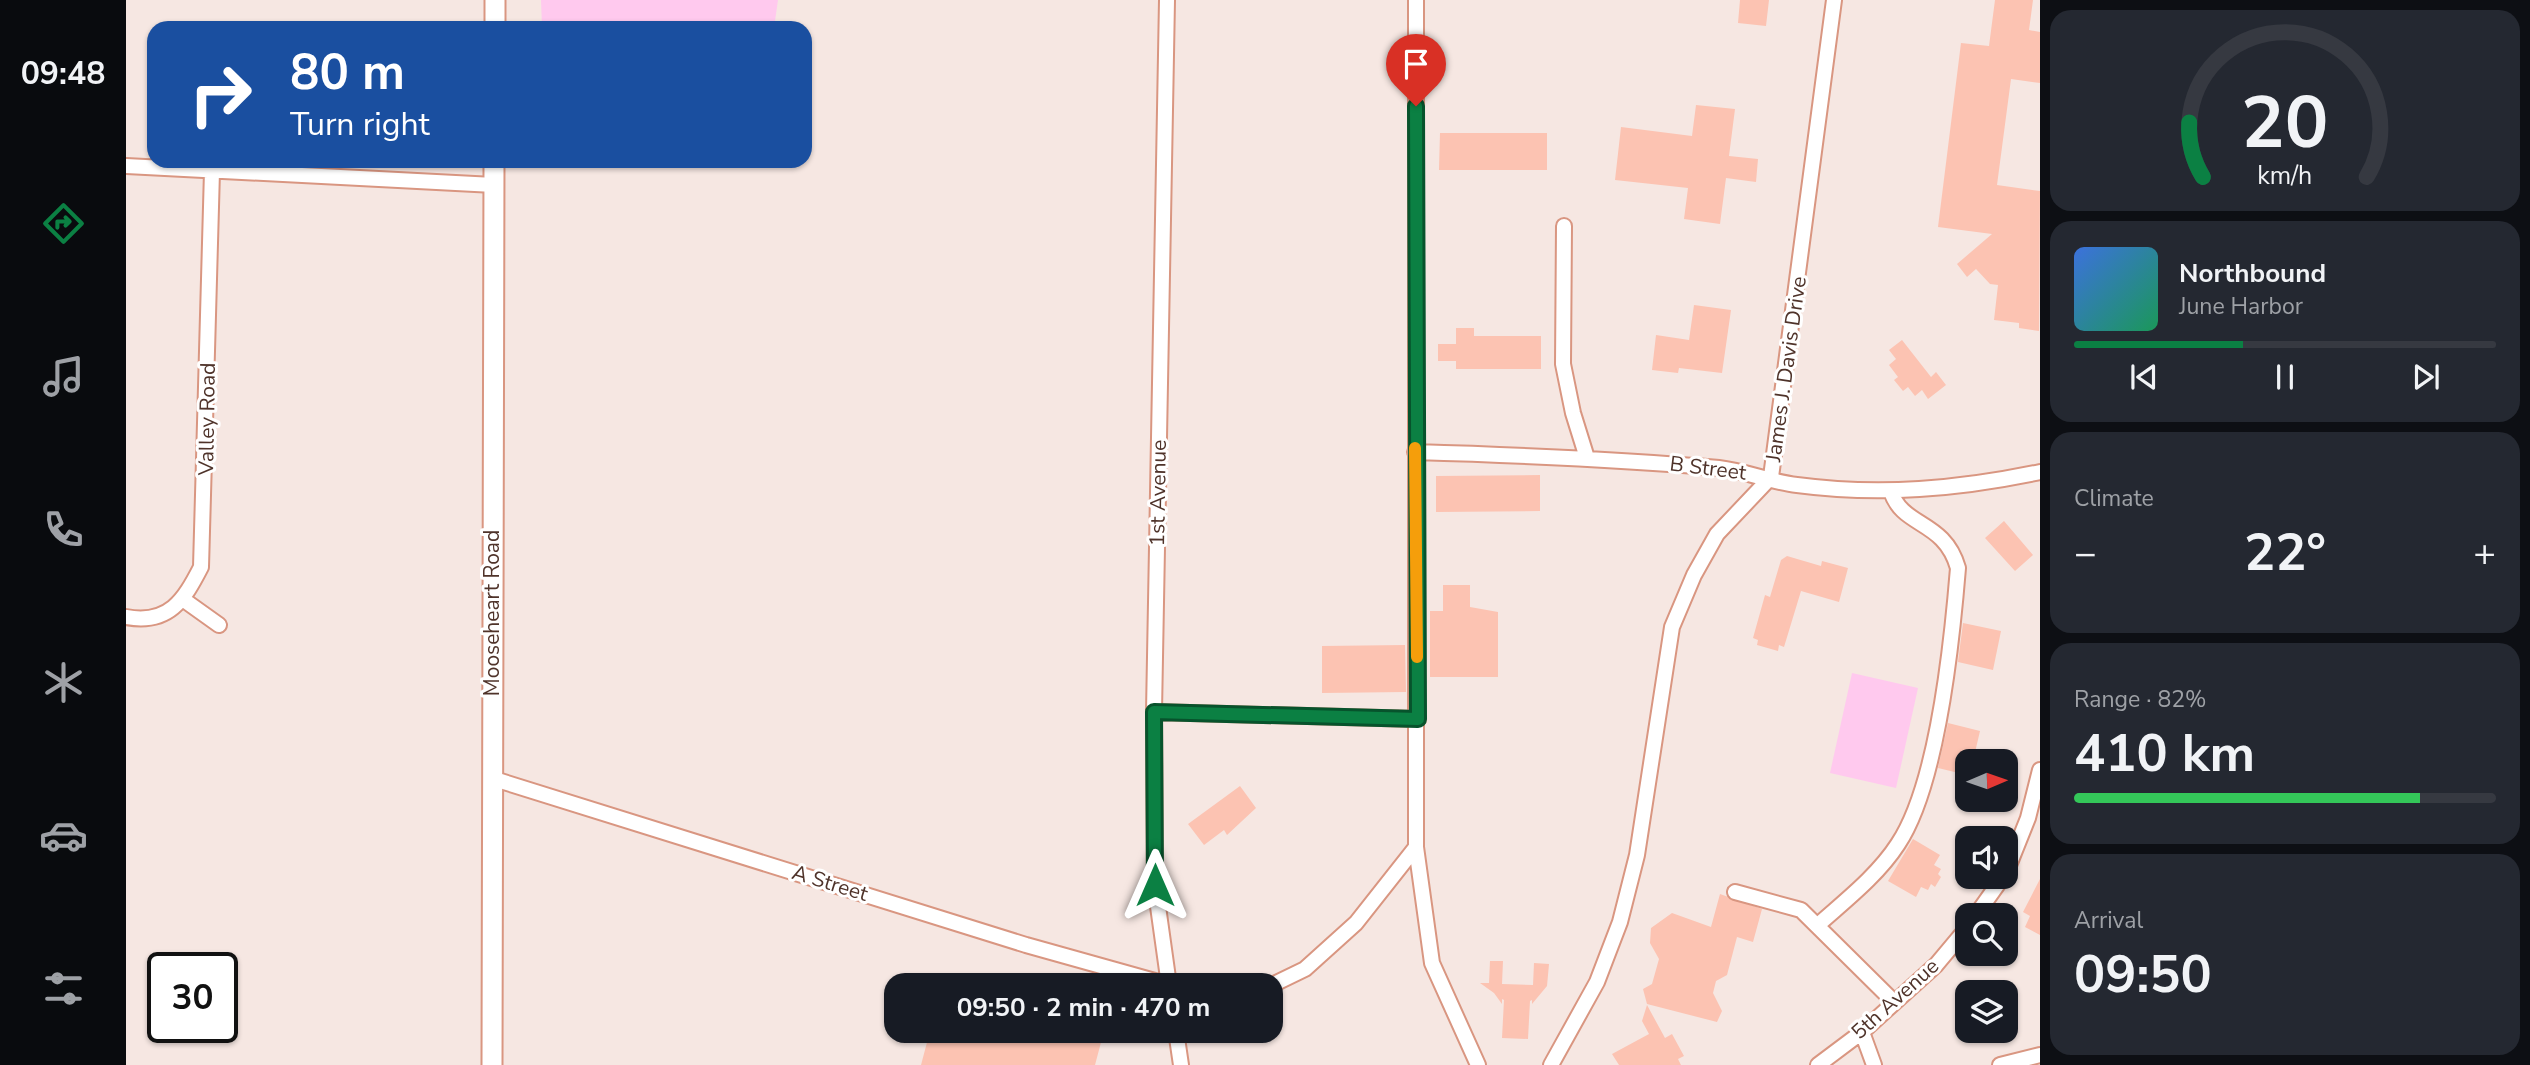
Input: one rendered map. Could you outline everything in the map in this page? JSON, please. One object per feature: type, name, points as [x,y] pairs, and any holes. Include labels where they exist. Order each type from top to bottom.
[{"type":"main road","points":[[495,0],[495,21]]},
{"type":"main road","name":"Mooseheart Road","points":[[492,1065],[494,168]]},
{"type":"street","name":"1st Avenue","points":[[1167,0],[1154,712],[1155,885],[1167,973]]},
{"type":"street","points":[[1416,0],[1416,847],[1432,963],[1476,1063]]},
{"type":"street","name":"James J. Davis Drive","points":[[1551,1065],[1597,982],[1619,922],[1637,855],[1672,628],[1717,534],[1770,477],[1834,0]]},
{"type":"street","points":[[126,166],[147,167]]},
{"type":"street","points":[[160,168],[494,185]]},
{"type":"street","name":"Valley Road","points":[[184,600],[201,567],[205,516],[212,171]]},
{"type":"street","points":[[1564,226],[1563,364],[1573,413],[1587,458]]},
{"type":"street","name":"B Street","points":[[1415,452],[1587,458],[1742,470],[1793,485],[1891,491],[1915,491],[1980,483],[2040,472]]},
{"type":"street","points":[[1819,924],[1897,846],[1912,821],[1937,727],[1958,568],[1953,550],[1942,537],[1895,505],[1891,491]]},
{"type":"street","points":[[126,617],[163,614],[184,600],[219,625]]},
{"type":"street","points":[[1154,712],[1418,719]]},
{"type":"street","points":[[2018,842],[2028,818],[2040,770]]},
{"type":"street","name":"A Street","points":[[491,778],[1026,945],[1126,973]]},
{"type":"street","points":[[1283,980],[1305,969],[1356,923],[1416,847]]},
{"type":"street","points":[[1735,892],[1801,910],[1819,924],[1893,1001]]},
{"type":"street","name":"5th Avenue","points":[[1818,1065],[1861,1032],[1936,965],[1955,943]]},
{"type":"street","points":[[1861,1032],[1874,1065]]},
{"type":"street","points":[[1178,1043],[1181,1065]]},
{"type":"street","points":[[2000,1065],[2040,1055]]},
{"type":"shaded area","points":[[541,0],[778,0],[775,21],[542,21]]},
{"type":"shaded area","points":[[1852,673],[1918,688],[1896,788],[1830,773]]},
{"type":"building","points":[[1740,0],[1769,0],[1766,26],[1738,23]]},
{"type":"building","points":[[1995,0],[2033,0],[2029,30],[2040,32],[2040,83],[2011,79],[1997,185],[2040,191],[2039,331],[2019,328],[2019,323],[1994,320],[1998,285],[1990,284],[1976,269],[1967,277],[1957,264],[1992,234],[1938,227],[1961,43],[1989,46]]},
{"type":"building","points":[[1696,105],[1735,109],[1729,156],[1758,159],[1756,182],[1726,178],[1720,224],[1684,219],[1688,188],[1615,180],[1621,127],[1692,136]]},
{"type":"building","points":[[1440,133],[1547,133],[1547,170],[1439,170]]},
{"type":"building","points":[[1694,305],[1731,310],[1722,373],[1679,368],[1678,373],[1652,370],[1656,335],[1689,340]]},
{"type":"building","points":[[1456,328],[1474,328],[1474,336],[1541,336],[1541,369],[1456,369],[1456,361],[1438,361],[1438,344],[1456,344]]},
{"type":"building","points":[[1902,340],[1931,377],[1936,372],[1946,385],[1928,399],[1922,390],[1915,396],[1908,387],[1903,391],[1894,380],[1898,377],[1889,365],[1896,359],[1889,350]]},
{"type":"building","points":[[1540,475],[1540,511],[1436,512],[1436,476]]},
{"type":"building","points":[[2004,521],[2033,555],[2015,571],[1985,538]]},
{"type":"building","points":[[1787,556],[1821,566],[1822,561],[1848,568],[1839,602],[1801,591],[1784,647],[1779,645],[1778,651],[1757,645],[1758,640],[1753,638],[1765,595],[1770,597],[1781,560]]},
{"type":"building","points":[[1443,585],[1470,585],[1470,607],[1498,612],[1498,677],[1430,677],[1430,611],[1443,611]]},
{"type":"building","points":[[1963,623],[2001,631],[1993,670],[1958,662]]},
{"type":"building","points":[[1405,645],[1406,692],[1322,693],[1322,646]]},
{"type":"building","points":[[1948,723],[1980,731],[1976,749],[1955,749],[1955,772],[1938,768]]},
{"type":"building","points":[[1240,786],[1256,808],[1227,835],[1224,830],[1204,845],[1188,824]]},
{"type":"building","points":[[1913,839],[1940,855],[1934,865],[1941,869],[1938,874],[1941,877],[1935,887],[1931,884],[1928,890],[1921,887],[1916,897],[1888,881]]},
{"type":"building","points":[[2040,879],[2040,935],[2025,927],[2030,916],[2023,912]]},
{"type":"building","points":[[1720,894],[1762,909],[1753,942],[1737,937],[1727,975],[1716,981],[1713,993],[1722,1011],[1717,1022],[1647,1004],[1643,989],[1652,984],[1659,959],[1650,943],[1651,928],[1672,913],[1711,927]]},
{"type":"building","points":[[1490,961],[1503,961],[1502,984],[1533,985],[1534,963],[1549,964],[1547,986],[1532,1004],[1532,1000],[1530,1001],[1528,1039],[1502,1038],[1504,1000],[1502,999],[1502,1004],[1494,993],[1480,983],[1489,983]]},
{"type":"building","points":[[1647,1005],[1665,1038],[1672,1034],[1684,1056],[1678,1059],[1681,1065],[1619,1065],[1612,1054],[1649,1034],[1642,1021]]},
{"type":"building","points":[[927,1043],[1101,1043],[1095,1065],[921,1065]]},
{"type":"slow traffic","points":[[1415,448],[1417,657]]},
{"type":"route","points":[[1155,885],[1154,712],[1418,719],[1415,452],[1416,106]]}]
